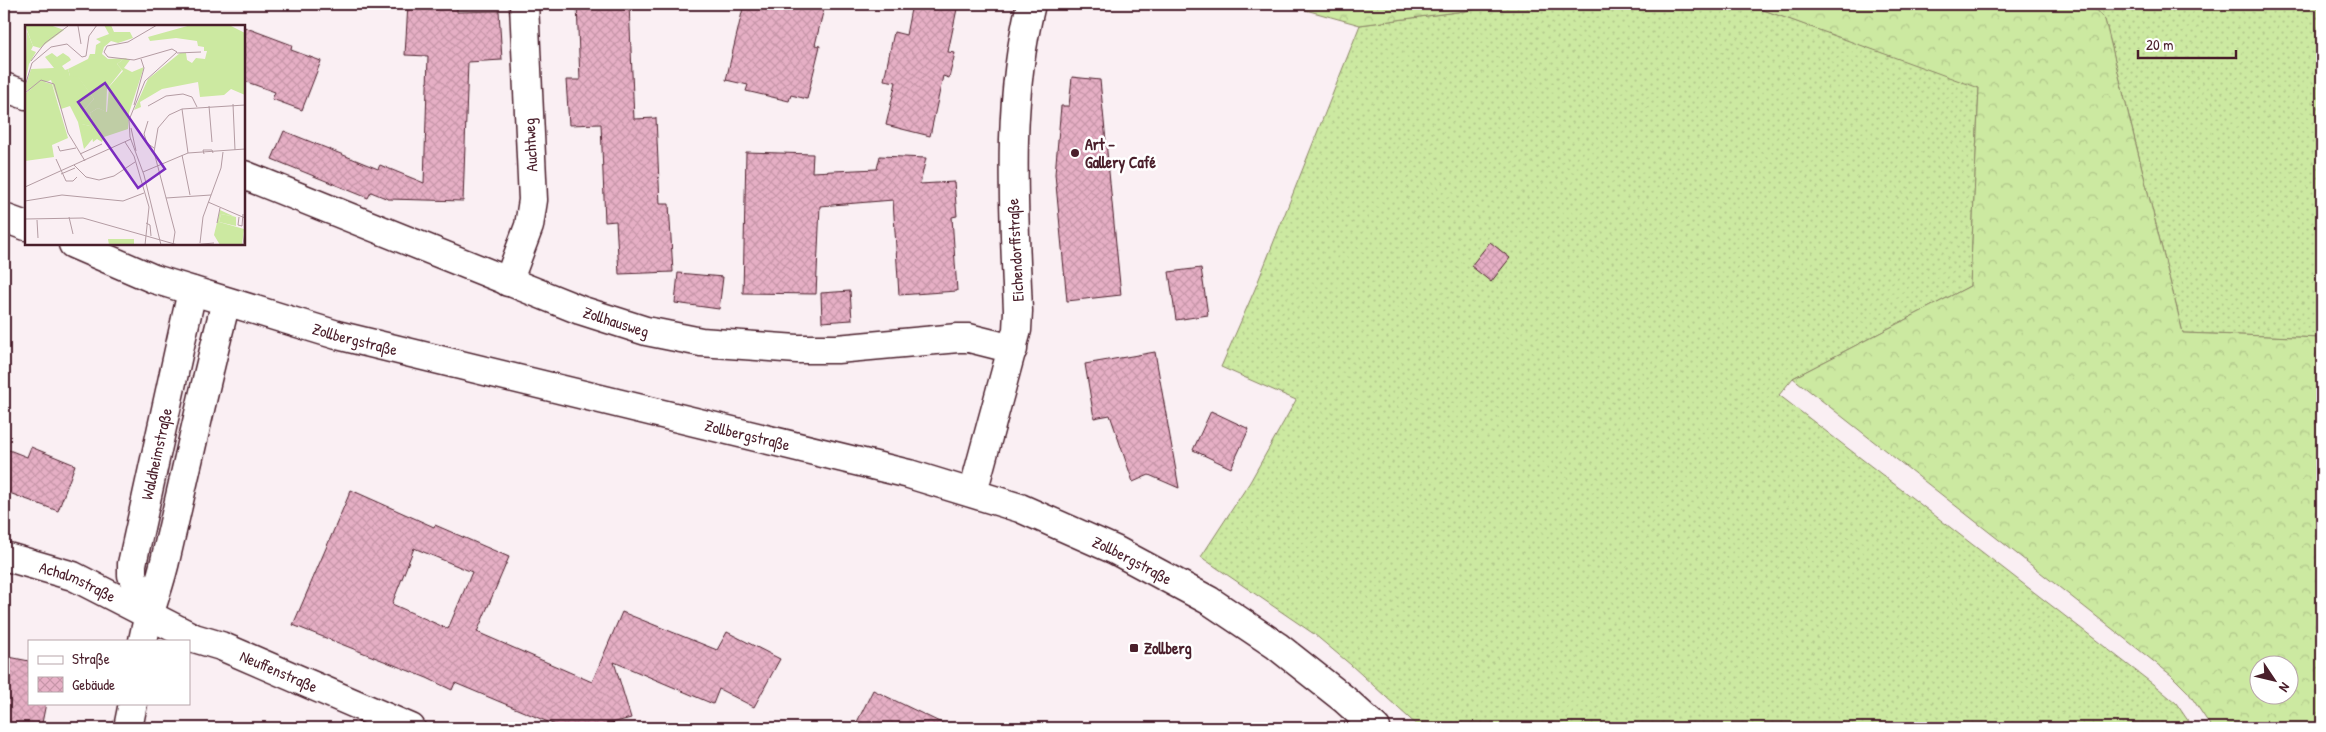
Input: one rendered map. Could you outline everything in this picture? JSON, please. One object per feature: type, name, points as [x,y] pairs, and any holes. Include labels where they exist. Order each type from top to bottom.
[{"type":"street","name":"Auchtweg","points":[[508,282],[529,226],[533,200],[524,4]]},
{"type":"street","name":"Eichendorffstraße","points":[[973,492],[1013,349],[1018,311],[1012,185],[1014,128],[1020,59],[1031,4]]},
{"type":"street","points":[[4,88],[25,95]]},
{"type":"street","name":"Zollhausweg","points":[[245,175],[508,282],[616,323],[700,342],[779,348],[837,349],[969,338],[1013,349]]},
{"type":"street","points":[[4,218],[25,226]]},
{"type":"street","name":"Zollbergstraße","points":[[75,245],[154,279],[226,302],[395,350],[663,413],[909,474],[973,492],[1020,508],[1100,542],[1210,601],[1292,658],[1376,728]]},
{"type":"street","name":"Waldheimstraße","points":[[148,613],[132,575],[132,564],[192,291]]},
{"type":"street","name":"Waldheimstraße","points":[[143,640],[148,613],[161,579],[193,436],[226,302]]},
{"type":"street","name":"Achalmstraße","points":[[4,556],[73,576],[148,613]]},
{"type":"street","name":"Neuffenstraße","points":[[148,613],[194,638],[221,646],[411,728]]},
{"type":"street","points":[[128,728],[132,704]]},
{"type":"green space","points":[[1284,4],[1516,4],[1360,25]]},
{"type":"green space","points":[[1516,4],[1747,4],[1979,87],[1970,286],[1793,378],[1779,395],[2158,688],[2176,703],[2193,728],[1420,728],[1314,634],[1201,557],[1250,482],[1296,400],[1221,367],[1255,289],[1360,25]]},
{"type":"green space","points":[[1747,4],[2090,4],[2105,20],[2183,333],[2322,338],[2322,728],[2212,728],[2188,692],[2171,675],[1793,378],[1970,286],[1979,88]]},
{"type":"green space","points":[[2090,4],[2322,4],[2322,338],[2183,333],[2105,20]]},
{"type":"building","points":[[408,4],[457,4],[457,12],[499,11],[502,60],[468,62],[463,201],[388,199],[371,192],[368,198],[272,159],[284,131],[378,169],[380,165],[424,183],[428,56],[405,55]]},
{"type":"building","points":[[577,4],[629,4],[634,119],[656,118],[660,204],[669,204],[673,272],[619,274],[616,221],[605,222],[601,124],[569,125],[566,80],[580,80]]},
{"type":"building","points":[[744,4],[825,4],[815,45],[820,46],[807,99],[791,95],[789,101],[746,91],[748,85],[726,80]]},
{"type":"building","points":[[912,4],[958,4],[948,52],[955,53],[949,78],[943,76],[930,136],[886,125],[896,82],[884,80],[894,32],[906,35]]},
{"type":"building","points":[[245,27],[292,45],[291,50],[321,61],[302,110],[272,99],[275,92],[245,81]]},
{"type":"building","points":[[1072,77],[1100,80],[1121,295],[1067,301],[1055,174],[1061,106],[1069,106]]},
{"type":"building","points":[[746,152],[813,154],[812,172],[877,169],[880,156],[926,158],[920,184],[954,182],[957,216],[952,217],[957,291],[899,295],[893,200],[820,206],[816,294],[743,293]]},
{"type":"building","points":[[1490,242],[1510,258],[1491,282],[1471,266]]},
{"type":"building","points":[[1201,268],[1208,315],[1176,320],[1169,272]]},
{"type":"building","points":[[678,273],[723,277],[719,309],[675,303]]},
{"type":"building","points":[[850,291],[852,320],[822,322],[821,293]]},
{"type":"building","points":[[1155,352],[1179,488],[1149,475],[1133,482],[1110,415],[1094,418],[1085,364]]},
{"type":"building","points":[[1211,411],[1249,429],[1231,468],[1193,450]]},
{"type":"building","points":[[31,447],[75,465],[58,511],[4,491],[4,448],[27,457]]},
{"type":"building","points":[[351,490],[434,527],[435,525],[509,557],[477,632],[592,682],[622,612],[717,650],[727,632],[780,659],[754,707],[719,689],[713,704],[614,662],[631,718],[593,728],[560,727],[455,683],[452,690],[427,678],[293,625]],"holes":[[[414,548],[472,572],[448,629],[392,604]]]},
{"type":"building","points":[[4,656],[28,661],[28,704],[46,704],[41,728],[4,728]]},
{"type":"building","points":[[873,690],[952,728],[854,728]]},
{"type":"place","name":"Art – Gallery Café","points":[[1075,153]]},
{"type":"place","name":"Zollberg","points":[[1134,648]]}]
